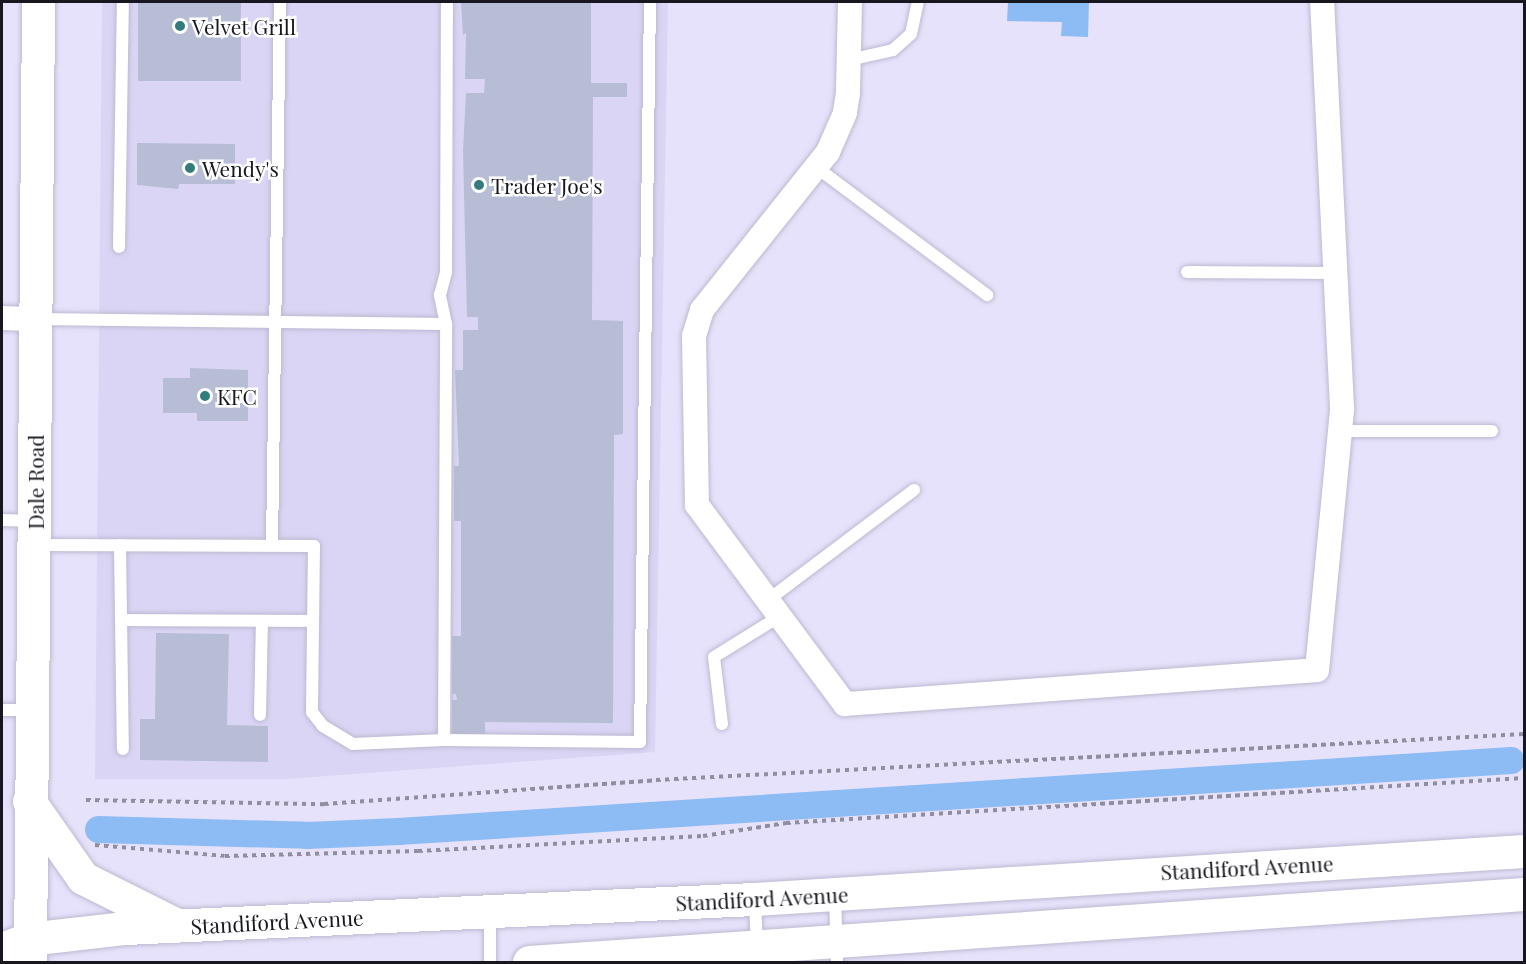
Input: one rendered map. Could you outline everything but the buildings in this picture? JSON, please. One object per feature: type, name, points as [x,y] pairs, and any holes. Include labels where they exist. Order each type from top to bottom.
[{"type":"main road","name":"Dale Road","points":[[15,946],[29,801],[17,710],[35,533],[38,2]]},
{"type":"main road","points":[[29,801],[83,879],[180,926]]},
{"type":"main road","name":"Standiford Avenue","points":[[15,946],[180,926],[755,899],[1524,851]]},
{"type":"main road","points":[[529,963],[837,951],[1524,894]]},
{"type":"street","points":[[850,2],[845,113],[828,152],[702,310],[694,336],[697,505],[844,704],[1317,670],[1342,408],[1333,273],[1322,2]]},
{"type":"street","points":[[2,318],[36,319]]},
{"type":"lane","points":[[119,247],[123,2]]},
{"type":"lane","points":[[272,545],[280,2]]},
{"type":"lane","points":[[444,740],[446,324],[440,295],[446,272],[447,2]]},
{"type":"lane","points":[[2,520],[35,533],[120,545],[314,546],[312,712],[323,726],[353,744],[444,740],[640,742],[650,2]]},
{"type":"lane","points":[[849,60],[893,50],[911,34],[918,2]]},
{"type":"lane","points":[[816,167],[987,294]]},
{"type":"lane","points":[[1187,272],[1333,273]]},
{"type":"lane","points":[[36,319],[446,324]]},
{"type":"lane","points":[[1340,431],[1492,430]]},
{"type":"lane","points":[[722,724],[714,657],[914,490]]},
{"type":"lane","points":[[120,545],[123,749]]},
{"type":"lane","points":[[121,620],[312,621]]},
{"type":"lane","points":[[260,715],[262,621]]},
{"type":"lane","points":[[835,894],[837,951]]},
{"type":"lane","points":[[755,899],[757,955]]},
{"type":"lane","points":[[490,911],[490,963]]},
{"type":"path","points":[[86,800],[324,804],[668,780],[1524,734]]},
{"type":"path","points":[[91,845],[225,856],[418,851],[703,836],[786,823],[1524,778]]},
{"type":"shaded area","points":[[102,2],[668,2],[655,752],[286,779],[95,779]]},
{"type":"water","points":[[1008,2],[1089,2],[1088,37],[1061,36],[1062,22],[1007,21]]},
{"type":"waterway","points":[[98,829],[307,835],[398,831],[1511,760]]},
{"type":"place","name":"Velvet Grill","points":[[180,26]]},
{"type":"place","name":"Wendy's","points":[[190,168]]},
{"type":"place","name":"Trader Joe's","points":[[479,185]]},
{"type":"place","name":"KFC","points":[[205,396]]}]
